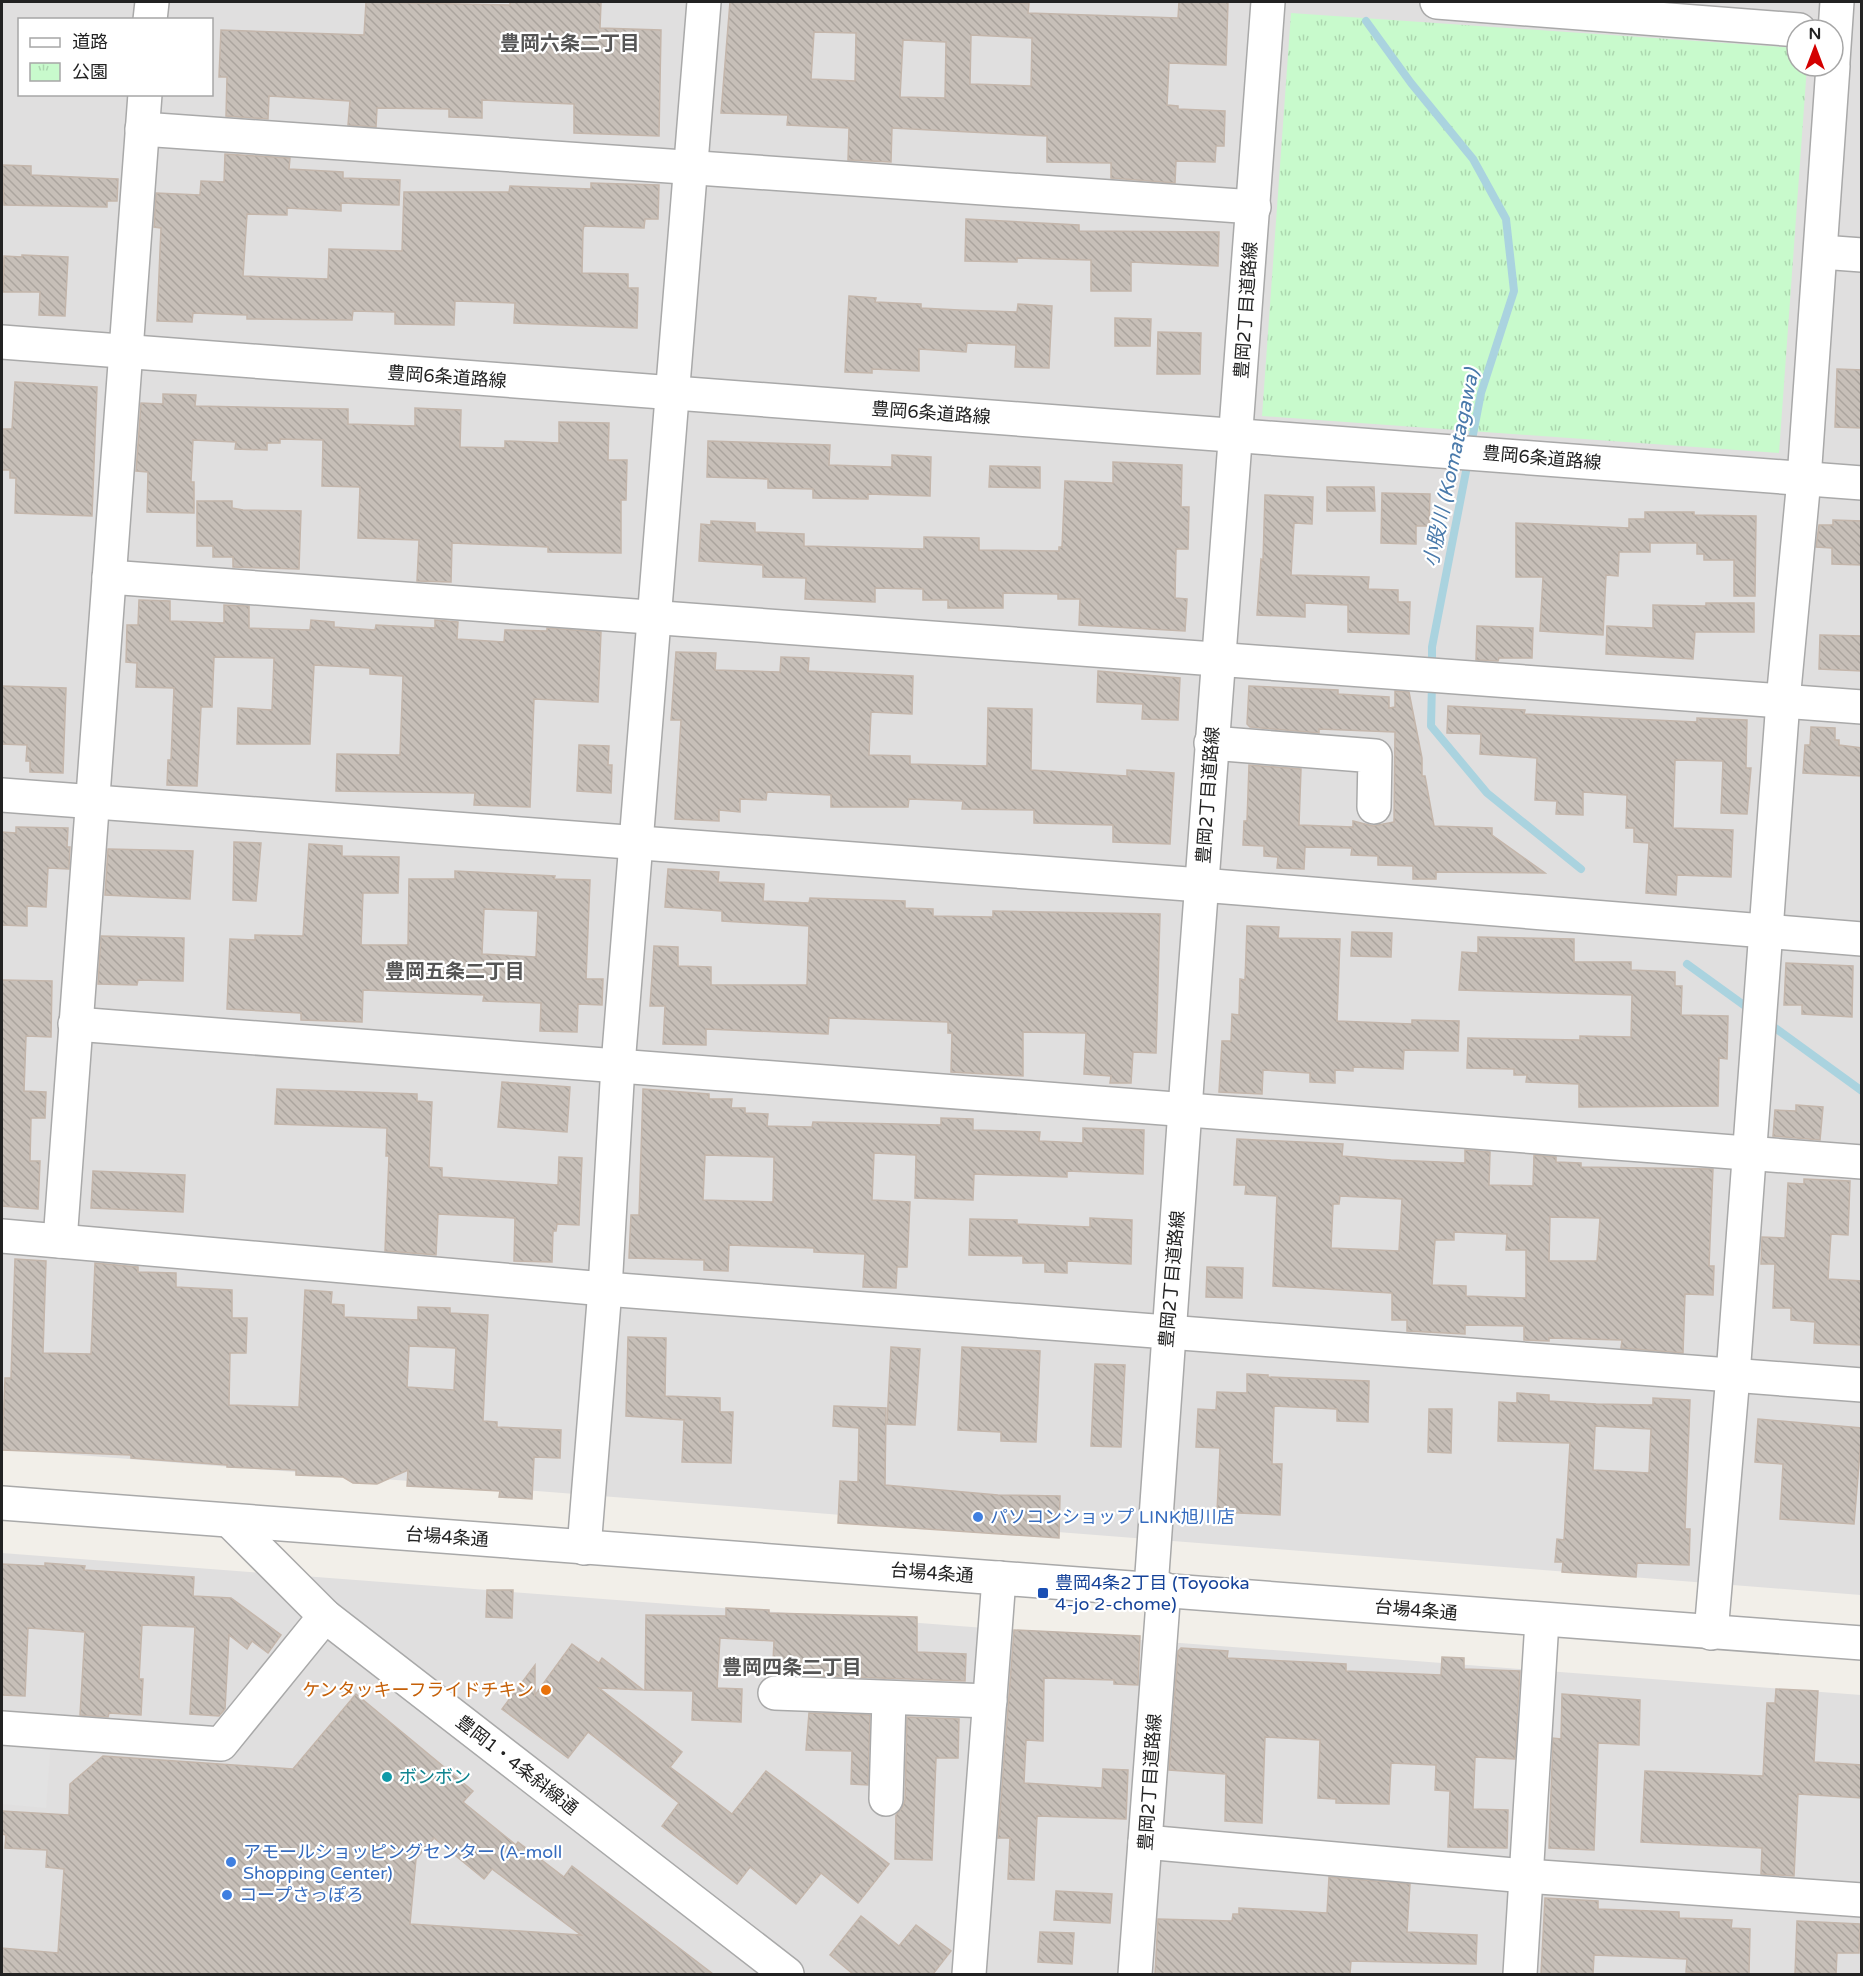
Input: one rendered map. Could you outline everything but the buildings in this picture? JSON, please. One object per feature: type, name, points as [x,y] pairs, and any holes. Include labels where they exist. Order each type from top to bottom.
[{"type":"street","points":[[150,18],[152,2]]},
{"type":"street","points":[[584,1548],[605,1289],[618,1065],[704,2]]},
{"type":"street","name":"豊岡2丁目道路線","points":[[1135,1974],[1145,1842],[1168,1334],[1217,661],[1238,435],[1268,2]]},
{"type":"street","points":[[1437,2],[1692,12],[1785,28]]},
{"type":"street","points":[[1711,1633],[1733,1376],[1783,701],[1804,479],[1832,78]]},
{"type":"street","points":[[60,1241],[145,96]]},
{"type":"street","points":[[142,129],[1254,207]]},
{"type":"street","points":[[1821,252],[1862,255]]},
{"type":"street","name":"豊岡6条道路線","points":[[2,342],[1862,483]]},
{"type":"street","points":[[109,577],[656,616],[1217,661],[1862,707]]},
{"type":"street","points":[[1211,743],[1375,756],[1374,807]]},
{"type":"street","points":[[2,795],[1201,885],[1862,939]]},
{"type":"street","points":[[75,1024],[1862,1162]]},
{"type":"street","points":[[2,1236],[605,1289],[1168,1334],[1862,1385]]},
{"type":"street","name":"台場4条通","points":[[2,1503],[1158,1589],[1542,1621],[1862,1643]]},
{"type":"street","name":"豊岡1・4条斜線通","points":[[230,1521],[325,1616],[787,1974]]},
{"type":"street","points":[[969,1974],[999,1578]]},
{"type":"street","points":[[2,1728],[221,1743],[325,1616]]},
{"type":"street","points":[[1520,1974],[1542,1621]]},
{"type":"street","points":[[775,1693],[990,1701]]},
{"type":"street","points":[[886,1799],[889,1699]]},
{"type":"street","points":[[1145,1842],[1526,1876],[1862,1900]]},
{"type":"shaded area","points":[[2,2],[1861,2],[1861,1595],[2,1449]]},
{"type":"shaded area","points":[[2,1553],[1861,1695],[1861,1974],[2,1974]]},
{"type":"shaded area","points":[[2,1736],[51,1739],[46,1808],[2,1804]]},
{"type":"green space","points":[[1291,13],[1785,47],[1785,78],[1806,78],[1779,453],[1262,416]]},
{"type":"waterway","name":"小股川 (Komatagawa)","points":[[1366,21],[1411,83],[1473,159],[1506,219],[1514,291],[1481,393],[1471,445]]},
{"type":"waterway","name":"小股川 (Komatagawa)","points":[[1432,670],[1432,647],[1468,461]]},
{"type":"waterway","name":"小股川 (Komatagawa)","points":[[1432,683],[1431,726],[1487,793],[1581,869]]},
{"type":"waterway","name":"小股川 (Komatagawa)","points":[[1687,964],[1752,1011]]},
{"type":"waterway","name":"小股川 (Komatagawa)","points":[[1767,1022],[1862,1091]]},
{"type":"place","name":"パソコンショップ LINK旭川店","points":[[978,1517]]},
{"type":"place","name":"豊岡4条2丁目 (Toyooka 4-jo 2-chome)","points":[[1043,1593]]},
{"type":"place","name":"ケンタッキーフライドチキン","points":[[546,1690]]},
{"type":"place","name":"ボンボン","points":[[387,1777]]},
{"type":"place","name":"アモールショッピングセンター (A-moll Shopping Center)","points":[[231,1862]]},
{"type":"place","name":"コープさっぽろ","points":[[227,1895]]},
{"type":"district","name":"豊岡六条二丁目","points":[[570,44]]},
{"type":"district","name":"豊岡五条二丁目","points":[[455,972]]},
{"type":"district","name":"豊岡四条二丁目","points":[[792,1668]]}]
